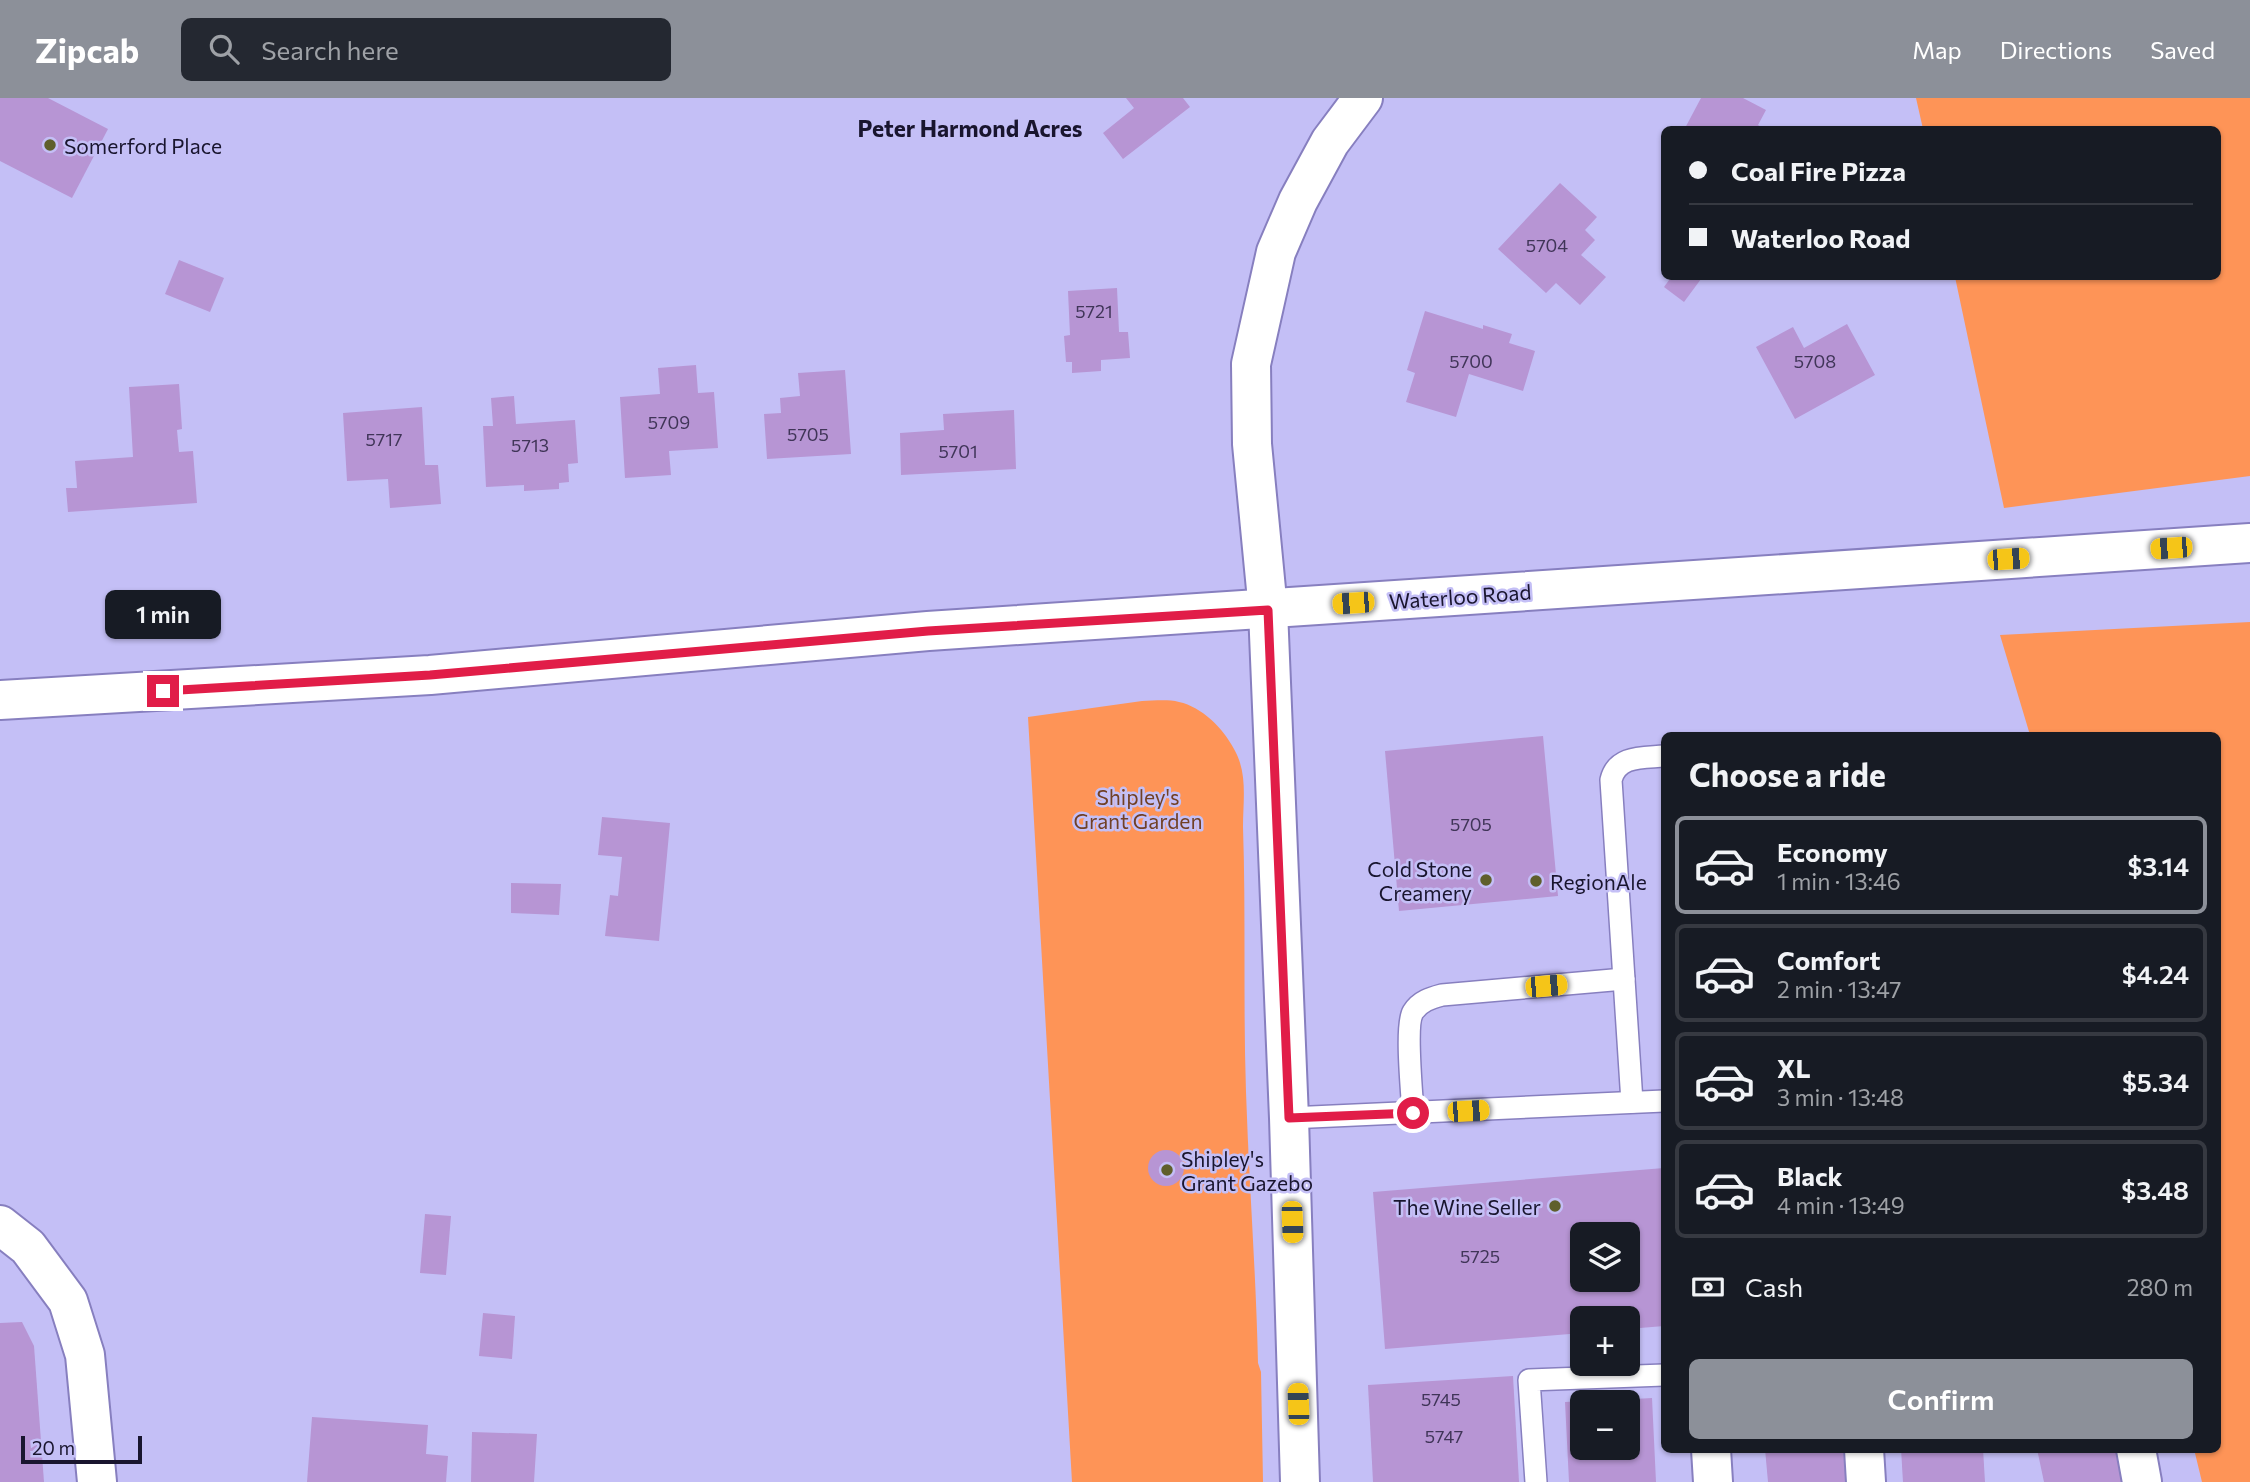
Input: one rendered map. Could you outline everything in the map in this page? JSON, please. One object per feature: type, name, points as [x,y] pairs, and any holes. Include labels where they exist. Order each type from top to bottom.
[{"type":"main road","points":[[1300,1482],[1289,1118],[1268,610],[1252,444],[1251,365],[1276,252],[1298,201],[1330,142],[1363,98]]},
{"type":"main road","name":"Waterloo Road","points":[[0,701],[430,675],[928,631],[2250,543]]},
{"type":"main road","points":[[0,1225],[28,1247],[68,1301],[85,1355],[97,1482]]},
{"type":"main road","points":[[1711,1453],[1713,1482]]},
{"type":"main road","points":[[1864,1453],[1866,1482]]},
{"type":"main road","points":[[2137,1453],[2142,1482]]},
{"type":"lane","points":[[1632,1102],[1611,780],[1615,768],[1625,761],[1661,756]]},
{"type":"lane","points":[[1413,1113],[1410,1026],[1413,1012],[1426,1000],[1442,995],[1624,979]]},
{"type":"lane","points":[[1289,1118],[1661,1101]]},
{"type":"lane","points":[[1536,1482],[1529,1380],[1661,1375]]},
{"type":"green space","points":[[1916,98],[2250,98],[2250,476],[2004,508],[1956,280],[2221,280],[2221,126],[1922,126]]},
{"type":"green space","points":[[2250,622],[2250,1482],[2202,1482],[2195,1453],[2221,1453],[2221,732],[2029,732],[2000,635]]},
{"type":"green space","name":"Shipley's Grant Garden","points":[[1142,701],[1179,702],[1204,714],[1218,726],[1229,741],[1238,758],[1243,777],[1246,1092],[1258,1363],[1261,1372],[1263,1482],[1072,1482],[1028,717]]},
{"type":"building","name":"Somerford Place","points":[[0,98],[48,98],[108,129],[72,198],[0,161]]},
{"type":"building","points":[[1126,98],[1183,98],[1190,107],[1123,159],[1103,133],[1134,108]]},
{"type":"building","points":[[1701,98],[1743,98],[1766,110],[1760,126],[1686,126]]},
{"type":"building","points":[[1560,183],[1597,217],[1585,230],[1595,240],[1581,255],[1606,277],[1580,305],[1556,283],[1546,293],[1498,249]]},
{"type":"building","points":[[179,260],[224,278],[210,312],[165,294]]},
{"type":"building","points":[[1669,280],[1700,280],[1684,302],[1664,287]]},
{"type":"building","points":[[1117,288],[1119,332],[1128,332],[1130,358],[1101,360],[1101,371],[1072,373],[1072,362],[1066,362],[1064,336],[1070,335],[1068,291]]},
{"type":"building","points":[[1425,311],[1483,329],[1483,325],[1512,334],[1509,343],[1535,351],[1523,391],[1469,374],[1456,417],[1406,402],[1415,373],[1407,370]]},
{"type":"building","points":[[1847,324],[1875,375],[1795,419],[1756,347],[1793,327],[1804,348]]},
{"type":"building","points":[[696,365],[698,393],[714,392],[718,448],[669,451],[671,475],[625,478],[620,397],[660,394],[658,368]]},
{"type":"building","points":[[845,370],[851,454],[767,459],[764,414],[781,413],[780,398],[800,396],[798,373]]},
{"type":"building","points":[[179,384],[182,429],[177,430],[179,452],[193,451],[197,503],[68,512],[66,488],[77,488],[75,461],[133,457],[129,387]]},
{"type":"building","points":[[514,396],[516,424],[575,420],[578,463],[568,464],[569,482],[559,483],[559,489],[524,491],[524,485],[486,487],[483,426],[493,426],[491,398]]},
{"type":"building","points":[[422,407],[425,465],[438,465],[441,504],[390,508],[388,479],[347,481],[343,413]]},
{"type":"building","points":[[1014,410],[1016,469],[901,475],[900,433],[944,430],[943,414]]},
{"type":"building","points":[[1543,736],[1558,896],[1399,911],[1385,751]]},
{"type":"building","points":[[602,817],[670,823],[659,941],[605,936],[610,895],[618,896],[622,857],[598,855]]},
{"type":"building","points":[[511,883],[561,884],[559,915],[511,913]]},
{"type":"building","name":"Shipley's Grant Gazebo","points":[[1166,1150],[1178,1156],[1184,1168],[1178,1180],[1166,1186],[1154,1180],[1148,1168],[1154,1156]]},
{"type":"building","points":[[1661,1168],[1661,1326],[1640,1328],[1640,1306],[1570,1306],[1570,1334],[1385,1349],[1373,1192]]},
{"type":"building","points":[[425,1214],[451,1216],[446,1275],[420,1273]]},
{"type":"building","points":[[483,1313],[515,1316],[512,1359],[479,1356]]},
{"type":"building","points":[[22,1322],[34,1346],[44,1482],[0,1482],[0,1323]]},
{"type":"building","points":[[1513,1376],[1519,1482],[1373,1482],[1368,1385]]},
{"type":"building","points":[[1652,1398],[1656,1482],[1569,1482],[1565,1402],[1570,1402],[1570,1460],[1640,1460],[1640,1399]]},
{"type":"building","points":[[312,1417],[428,1425],[426,1454],[448,1456],[446,1482],[307,1482]]},
{"type":"building","points":[[472,1432],[537,1434],[534,1482],[471,1482]]},
{"type":"building","points":[[1765,1453],[1843,1453],[1846,1482],[1768,1482]]},
{"type":"building","points":[[1901,1453],[1983,1453],[1985,1482],[1903,1482]]},
{"type":"building","points":[[2038,1453],[2117,1453],[2122,1482],[2044,1482]]},
{"type":"place","name":"Somerford Place","points":[[50,145]]},
{"type":"place","name":"Cold Stone Creamery","points":[[1486,880]]},
{"type":"place","name":"RegionAle","points":[[1536,881]]},
{"type":"place","name":"Shipley's Grant Gazebo","points":[[1167,1170]]},
{"type":"place","name":"The Wine Seller","points":[[1555,1206]]},
{"type":"district","name":"Peter Harmond Acres","points":[[970,128]]},
{"type":"route","points":[[163,691],[430,675],[928,631],[1268,610],[1289,1118],[1413,1113]]}]
